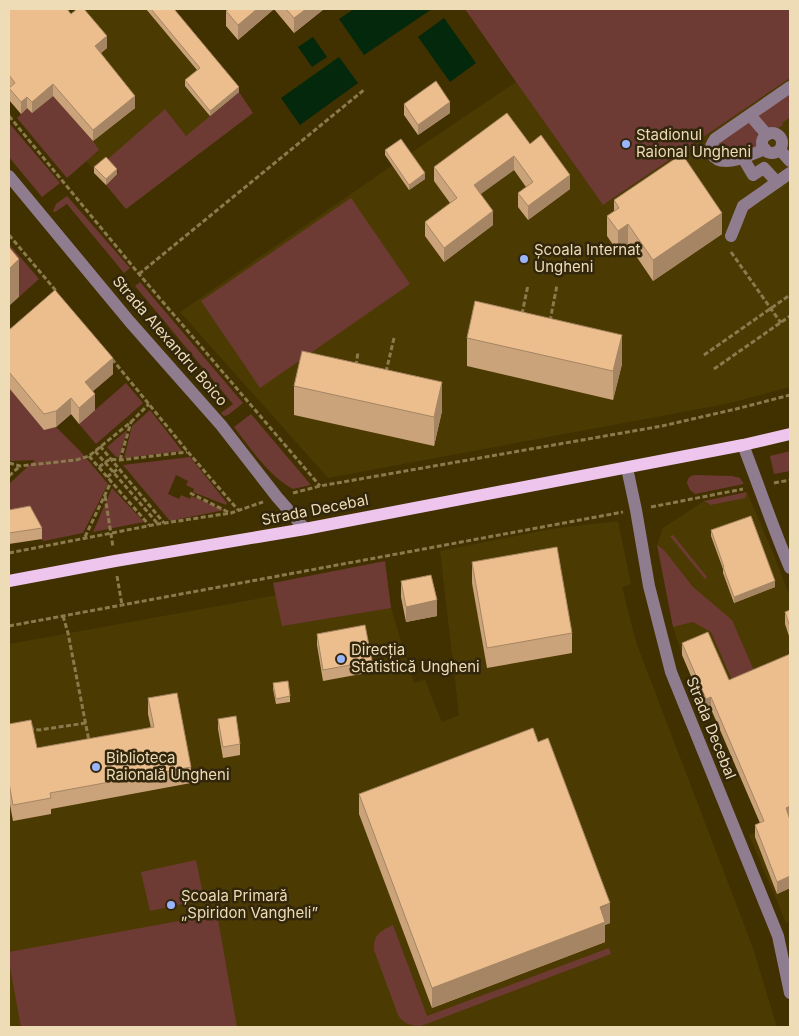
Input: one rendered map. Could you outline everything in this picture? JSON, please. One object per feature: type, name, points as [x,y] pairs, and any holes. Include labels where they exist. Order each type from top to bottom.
[{"type":"main road","name":"Strada Decebal","points":[[9,581],[305,529],[627,468],[790,434]]},
{"type":"street","points":[[765,149],[730,161],[716,159],[710,151],[715,139],[790,87]]},
{"type":"street","points":[[750,115],[766,135]]},
{"type":"street","points":[[766,135],[774,133],[784,139],[790,162]]},
{"type":"street","points":[[766,135],[763,142],[765,149],[772,153],[777,152],[784,139]]},
{"type":"street","points":[[743,158],[753,175],[764,168],[777,182]]},
{"type":"street","points":[[731,236],[743,206],[790,173]]},
{"type":"street","name":"Strada Alexandru Boico","points":[[9,176],[130,322],[221,425],[277,497],[305,529]]},
{"type":"street","points":[[743,445],[774,532],[790,568]]},
{"type":"street","name":"Strada Decebal","points":[[627,468],[650,586],[671,672],[778,936],[790,993]]},
{"type":"path","points":[[139,274],[365,90]]},
{"type":"path","points":[[9,116],[139,274],[320,486]]},
{"type":"path","points":[[9,236],[59,295]]},
{"type":"path","points":[[729,249],[781,322]]},
{"type":"path","points":[[548,329],[556,285]]},
{"type":"path","points":[[521,322],[528,286]]},
{"type":"path","points":[[704,355],[790,295]]},
{"type":"path","points":[[714,369],[790,316]]},
{"type":"path","points":[[384,380],[394,338]]},
{"type":"path","points":[[355,371],[358,352]]},
{"type":"path","points":[[107,353],[238,510]]},
{"type":"path","points":[[9,553],[85,537],[231,513],[277,497],[320,486],[662,426],[790,395]]},
{"type":"path","points":[[9,463],[20,466],[76,460],[89,456],[131,422],[149,404]]},
{"type":"path","points":[[120,460],[131,422]]},
{"type":"path","points":[[100,446],[164,523]]},
{"type":"path","points":[[95,451],[158,524]]},
{"type":"path","points":[[99,467],[110,459],[120,460],[188,452]]},
{"type":"path","points":[[89,456],[149,526]]},
{"type":"path","points":[[9,476],[20,466]]},
{"type":"path","points":[[108,477],[119,468]]},
{"type":"path","points":[[115,486],[126,478]]},
{"type":"path","points":[[9,626],[790,480]]},
{"type":"path","points":[[85,537],[112,482]]},
{"type":"path","points":[[123,495],[134,487]]},
{"type":"path","points":[[190,493],[231,513]]},
{"type":"path","points":[[131,504],[142,496]]},
{"type":"path","points":[[139,514],[150,506]]},
{"type":"path","points":[[63,616],[90,744]]},
{"type":"path","points":[[21,726],[39,730],[86,723]]},
{"type":"shaded area","points":[[76,9],[170,9],[239,92],[253,113],[126,209],[86,161],[99,151],[53,96],[32,113],[27,109],[21,114],[9,100],[15,95],[9,87],[9,17],[65,18]]},
{"type":"shaded area","points":[[354,9],[432,9],[364,55],[339,19]]},
{"type":"shaded area","name":"Stadionul Raional Ungheni","points":[[465,9],[790,9],[790,78],[603,205]]},
{"type":"shaded area","points":[[444,18],[476,63],[450,82],[418,37]]},
{"type":"shaded area","points":[[313,37],[327,57],[312,67],[298,47]]},
{"type":"shaded area","points":[[339,57],[358,83],[300,125],[281,98]]},
{"type":"shaded area","name":"Școala Internat Ungheni","points":[[790,78],[790,387],[726,404],[328,478],[180,312],[516,82],[603,205]]},
{"type":"shaded area","points":[[239,92],[253,113],[126,209],[106,185],[119,172],[108,159],[165,109],[186,136]]},
{"type":"shaded area","points":[[790,94],[790,119],[782,123],[783,125],[778,128],[768,128],[756,115]]},
{"type":"shaded area","points":[[53,96],[99,150],[67,178],[17,118],[27,108],[32,113]]},
{"type":"shaded area","points":[[748,120],[758,130],[756,132],[759,136],[757,146],[734,158],[718,155],[716,144]]},
{"type":"shaded area","points":[[9,123],[60,183],[42,197],[9,157]]},
{"type":"shaded area","points":[[67,196],[130,268],[124,273],[67,204],[55,212],[53,211],[56,204]]},
{"type":"shaded area","points":[[351,198],[410,284],[260,388],[201,301]]},
{"type":"shaded area","points":[[9,244],[39,279],[19,297],[9,284]]},
{"type":"shaded area","points":[[140,282],[243,403],[228,415],[224,416],[221,413],[233,404],[135,286]]},
{"type":"shaded area","points":[[126,383],[143,403],[96,444],[79,424]]},
{"type":"shaded area","points":[[9,388],[44,429],[56,427],[81,452],[108,484],[83,533],[44,541],[9,520],[9,484],[35,460],[11,461],[9,458]]},
{"type":"shaded area","points":[[150,410],[182,451],[124,458],[132,426]]},
{"type":"shaded area","points":[[251,414],[311,485],[293,489],[260,461],[234,427]]},
{"type":"shaded area","points":[[127,430],[120,457],[116,457],[107,447]]},
{"type":"shaded area","points":[[790,451],[790,471],[774,474],[770,456]]},
{"type":"shaded area","points":[[190,457],[227,503],[226,505],[193,492],[194,489],[186,485],[188,481],[176,475],[168,494],[179,499],[181,495],[190,499],[191,496],[224,510],[170,521],[123,465]]},
{"type":"shaded area","points":[[691,476],[732,476],[740,478],[744,484],[695,494],[690,490],[687,483]]},
{"type":"shaded area","points":[[112,488],[144,522],[93,532]]},
{"type":"shaded area","points":[[747,492],[790,596],[790,921],[786,923],[749,835],[762,829],[712,709],[706,711],[682,655],[673,627],[692,622],[657,545],[663,528],[704,501],[711,505],[744,498]]},
{"type":"shaded area","points":[[747,492],[745,498],[711,505],[704,501]]},
{"type":"shaded area","points":[[618,521],[631,584],[622,587],[636,642],[753,948],[777,1027],[9,1027],[9,644],[251,600],[386,573],[391,608],[414,683],[425,680],[442,722],[459,715],[440,551],[551,529]]},
{"type":"shaded area","points":[[673,535],[707,577],[705,579],[670,536]]},
{"type":"shaded area","points":[[657,545],[664,550],[693,587],[732,620],[758,680],[736,689],[711,632],[693,622],[673,627]]},
{"type":"shaded area","points":[[385,561],[391,608],[282,626],[273,583]]},
{"type":"shaded area","points":[[196,860],[204,899],[150,911],[141,872]]},
{"type":"shaded area","points":[[217,914],[237,1027],[21,1027],[9,962],[9,952]]},
{"type":"shaded area","points":[[393,925],[427,1016],[609,948],[611,954],[421,1026],[413,1025],[407,1024],[398,1015],[374,950],[378,934]]},
{"type":"building","points":[[9,9],[67,9],[71,14],[77,9],[84,9],[107,36],[95,46],[135,96],[93,130],[53,84],[32,102],[27,97],[21,102],[9,88],[15,83],[9,75]]},
{"type":"building","points":[[151,9],[174,9],[239,87],[210,111],[185,80],[200,68]]},
{"type":"building","points":[[229,9],[257,9],[238,25],[226,11]]},
{"type":"building","points":[[286,9],[306,9],[294,18]]},
{"type":"building","points":[[436,81],[450,102],[418,125],[404,104]]},
{"type":"building","points":[[507,113],[530,144],[541,135],[570,175],[528,206],[518,193],[533,182],[514,156],[474,185],[493,211],[444,248],[425,222],[457,198],[434,167]]},
{"type":"building","points":[[401,139],[425,173],[409,185],[385,150]]},
{"type":"building","points":[[682,154],[722,213],[653,260],[628,224],[618,231],[607,216],[619,208],[614,200]]},
{"type":"building","points":[[106,157],[117,169],[106,179],[94,167]]},
{"type":"building","points":[[9,247],[19,259],[9,269]]},
{"type":"building","points":[[55,290],[113,358],[85,382],[95,394],[79,408],[71,398],[56,411],[44,414],[9,372],[9,330]]},
{"type":"building","points":[[475,301],[622,335],[613,371],[467,338]]},
{"type":"building","points":[[302,351],[442,382],[434,417],[294,386]]},
{"type":"building","points":[[30,506],[42,528],[9,533],[9,510]]},
{"type":"building","points":[[751,516],[775,581],[734,597],[711,530]]},
{"type":"building","points":[[557,547],[572,633],[487,648],[472,562]]},
{"type":"building","points":[[431,575],[437,600],[406,607],[401,581]]},
{"type":"building","points":[[790,610],[790,627],[785,612]]},
{"type":"building","points":[[365,625],[372,661],[323,670],[317,634]]},
{"type":"building","points":[[708,632],[729,680],[790,654],[790,806],[786,808],[790,820],[790,876],[777,882],[755,825],[764,821],[711,697],[706,699],[682,643]]},
{"type":"building","points":[[288,681],[290,696],[276,699],[273,683]]},
{"type":"building","points":[[177,693],[191,767],[50,793],[51,798],[13,805],[9,783],[9,724],[31,720],[37,748],[154,727],[148,698]]},
{"type":"building","points":[[236,716],[240,744],[223,747],[218,719]]},
{"type":"building","points":[[533,728],[538,742],[548,738],[610,903],[600,907],[605,922],[432,988],[359,794]]},
{"type":"place","name":"Stadionul Raional Ungheni","points":[[626,144]]},
{"type":"place","name":"Școala Internat Ungheni","points":[[524,259]]},
{"type":"place","name":"Direcția Statistică Ungheni","points":[[341,659]]},
{"type":"place","name":"Biblioteca Raională Ungheni","points":[[96,767]]},
{"type":"place","name":"Școala Primară „Spiridon Vangheli”","points":[[171,905]]}]
